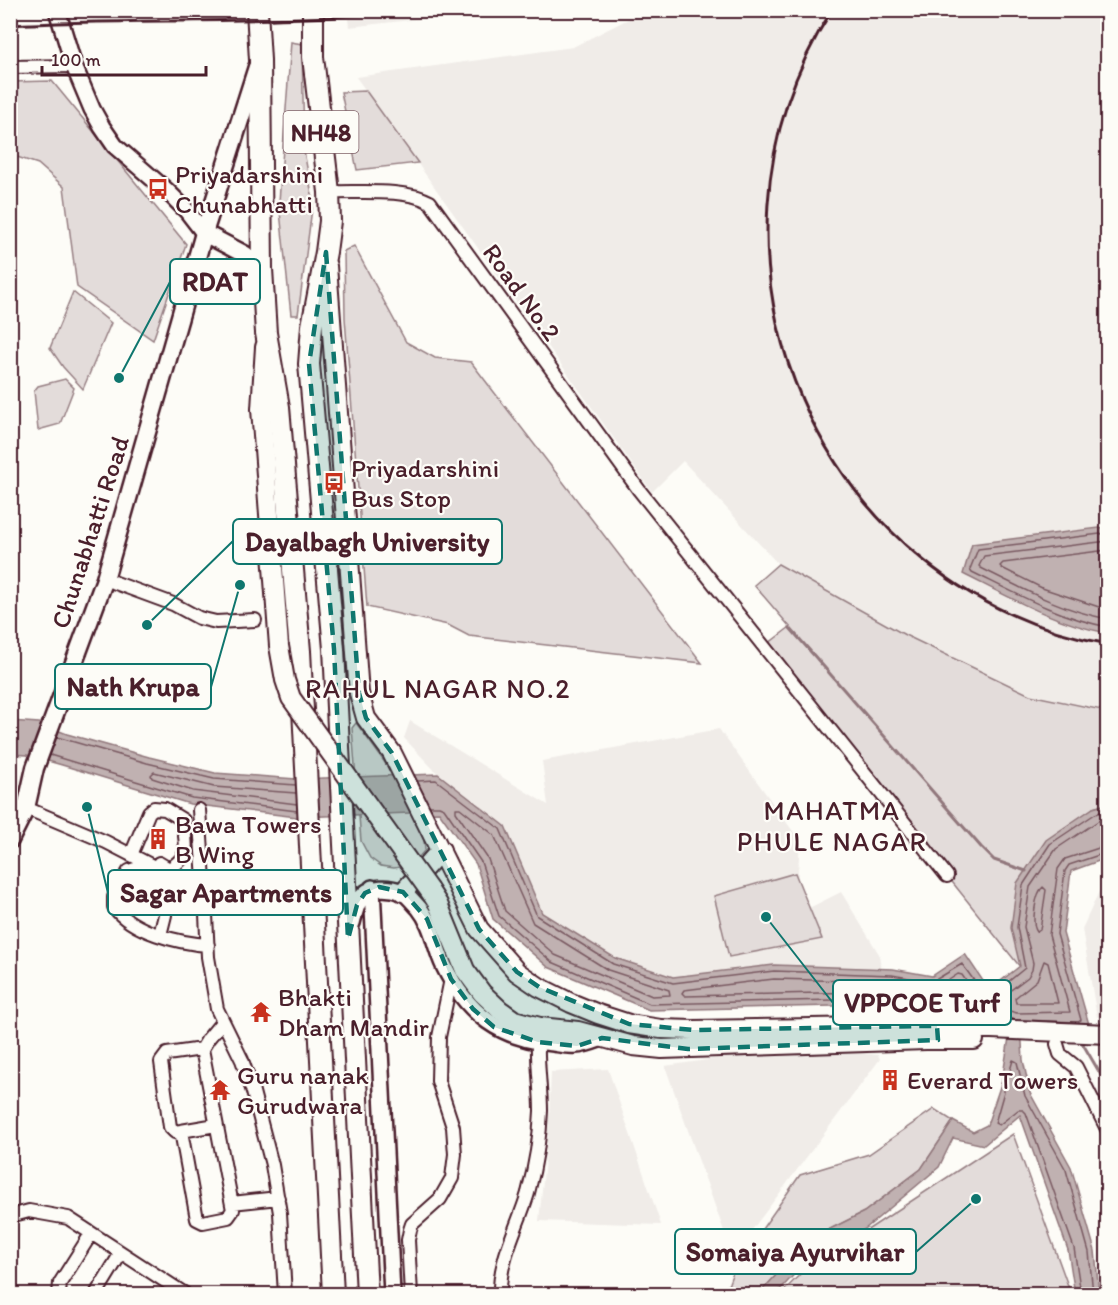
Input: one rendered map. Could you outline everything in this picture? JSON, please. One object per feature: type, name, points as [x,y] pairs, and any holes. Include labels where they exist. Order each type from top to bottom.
[{"type":"highway","name":"NH48","points":[[257,10],[260,60],[262,269],[266,333]]},
{"type":"highway","name":"NH48","points":[[313,10],[314,67],[329,192],[330,221],[326,252]]},
{"type":"highway","points":[[326,252],[312,326],[309,364],[334,650],[367,1294]]},
{"type":"highway","points":[[266,333],[279,407],[300,651],[333,1294]]},
{"type":"main road","name":"Chunabhatti Road","points":[[10,840],[26,808],[35,768],[105,579],[204,233],[260,60]]},
{"type":"main road","points":[[204,233],[244,254],[262,269]]},
{"type":"main road","points":[[326,252],[359,693],[366,718]]},
{"type":"main road","points":[[266,333],[261,409],[279,646],[285,680],[291,698],[438,904],[465,970],[482,993],[500,1010],[526,1025],[578,1031],[633,1046],[688,1049],[938,1033]]},
{"type":"main road","points":[[334,650],[347,682],[366,718],[392,753],[479,929],[517,972],[539,987],[598,1014],[629,1024],[660,1029],[938,1033],[1103,1040]]},
{"type":"main road","points":[[403,892],[441,850]]},
{"type":"street","points":[[57,10],[74,66],[92,109],[115,146],[167,191],[204,233]]},
{"type":"street","points":[[10,67],[74,66]]},
{"type":"street","name":"Road No.2","points":[[329,192],[396,194],[423,198],[430,202],[639,490],[947,876]]},
{"type":"street","points":[[105,579],[173,604],[200,618],[216,622],[255,620]]},
{"type":"street","points":[[26,808],[132,853],[170,869],[186,856],[183,820],[165,809],[154,808],[145,820],[132,853]]},
{"type":"street","points":[[199,810],[208,945],[217,1009],[242,1060],[254,1092],[272,1165],[278,1198],[285,1294]]},
{"type":"street","points":[[185,837],[201,837]]},
{"type":"street","points":[[132,853],[179,890]]},
{"type":"street","points":[[205,892],[164,877],[132,869],[120,883],[113,904],[116,910],[135,925],[178,942],[208,945]]},
{"type":"street","points":[[348,939],[361,897],[372,888],[379,887],[403,892],[427,919],[437,951],[451,979],[473,1009],[494,1027],[522,1039],[537,1042],[577,1046],[602,1038]]},
{"type":"street","points":[[372,888],[392,1294]]},
{"type":"street","points":[[160,934],[165,915]]},
{"type":"street","points":[[411,1294],[410,1230],[412,1224],[440,1199],[452,1178],[455,1154],[453,1127],[438,1081],[437,1058],[442,1019],[451,979]]},
{"type":"street","points":[[181,1131],[197,1219],[203,1222],[228,1217],[233,1210],[232,1203],[202,1049],[222,1022]]},
{"type":"street","points":[[1066,1040],[1060,1054],[1076,1067],[1107,1131]]},
{"type":"street","points":[[500,1294],[508,1244],[528,1193],[537,1149],[541,1110],[537,1042]]},
{"type":"street","points":[[202,1049],[167,1054],[161,1062],[170,1127],[175,1132],[216,1125]]},
{"type":"street","points":[[232,1203],[278,1198]]},
{"type":"street","points":[[10,1216],[29,1211],[68,1218],[179,1293]]},
{"type":"street","points":[[59,1294],[60,1284],[91,1234]]},
{"type":"street","points":[[96,1294],[121,1253]]},
{"type":"highlighted area","points":[[326,252],[359,693],[366,718],[392,753],[479,929],[517,972],[539,987],[629,1024],[693,1030],[937,1026],[938,1040],[688,1049],[602,1038],[577,1046],[538,1042],[494,1027],[473,1009],[451,979],[427,919],[403,892],[379,887],[365,893],[357,905],[348,939],[334,649],[309,364]]},
{"type":"shaded area","points":[[347,10],[478,11],[349,27]]},
{"type":"shaded area","points":[[644,11],[1107,11],[1107,711],[1030,695],[905,635],[778,564],[683,461],[652,492],[356,77],[573,47]]},
{"type":"shaded area","points":[[291,42],[302,44],[304,151],[313,201],[298,315],[291,315],[279,202]]},
{"type":"shaded area","points":[[52,81],[186,244],[153,340],[77,287],[64,187],[38,164],[11,155],[10,82]]},
{"type":"shaded area","points":[[366,91],[418,163],[357,170],[341,92]]},
{"type":"shaded area","points":[[354,246],[406,342],[435,358],[471,362],[702,663],[469,636],[448,625],[367,607],[345,318],[344,251]]},
{"type":"shaded area","points":[[73,292],[111,323],[83,389],[50,348]]},
{"type":"shaded area","points":[[65,379],[74,388],[60,424],[38,430],[34,391],[38,386]]},
{"type":"shaded area","points":[[778,564],[905,635],[1030,695],[1107,711],[1107,804],[1093,808],[1021,968],[764,647],[790,627],[754,585]]},
{"type":"shaded area","points":[[410,721],[548,805],[542,761],[719,729],[800,841],[797,887],[809,908],[841,892],[879,954],[881,969],[774,965],[673,977],[615,958],[542,913],[505,826],[438,774],[404,738]]},
{"type":"shaded area","points":[[356,723],[399,784],[417,818],[425,850],[406,866],[394,868],[381,866],[370,858],[361,841],[352,728]]},
{"type":"shaded area","points":[[795,873],[822,939],[729,957],[714,896]]},
{"type":"shaded area","points":[[1107,874],[1107,1017],[1097,1017],[1082,929]]},
{"type":"shaded area","points":[[841,1050],[878,1055],[880,1059],[731,1258],[723,1239],[725,1234],[665,1066],[742,1055]]},
{"type":"shaded area","points":[[608,1069],[661,1225],[539,1221],[549,1120],[551,1072]]},
{"type":"shaded area","points":[[934,1109],[953,1121],[921,1169],[864,1212],[808,1240],[759,1294],[725,1294],[734,1269],[800,1175],[869,1154]]},
{"type":"shaded area","points":[[1013,1134],[1071,1294],[781,1294],[808,1266],[866,1231]]},
{"type":"water","points":[[1107,527],[1107,633],[1051,616],[963,574],[972,544]]},
{"type":"water","points":[[10,721],[39,723],[67,734],[215,773],[296,779],[438,774],[505,826],[542,913],[615,958],[673,977],[774,965],[893,969],[932,976],[965,954],[989,990],[1020,966],[1011,928],[1017,883],[1046,840],[1093,808],[1107,804],[1107,858],[1071,871],[1063,933],[1090,1028],[1021,1026],[1023,1060],[1030,1093],[1071,1167],[1095,1251],[1099,1294],[1075,1294],[1068,1250],[1020,1115],[984,1145],[953,1138],[939,1167],[865,1229],[803,1265],[776,1294],[759,1294],[808,1240],[864,1212],[921,1169],[953,1121],[973,1132],[987,1125],[1002,1081],[1011,1025],[923,1004],[649,1010],[548,967],[493,919],[476,864],[439,812],[297,817],[190,804],[27,755],[11,754]]},
{"type":"waterway","points":[[790,628],[981,847],[994,860],[1026,871]]},
{"type":"waterway","points":[[1080,1039],[1108,1087]]},
{"type":"railway","points":[[10,25],[313,18],[414,10]]},
{"type":"railway","points":[[832,10],[787,106],[768,206],[774,305],[802,400],[852,486],[921,558],[1007,612],[1108,644]]},
{"type":"place","name":"Priyadarshini Chunabhatti","points":[[158,189]]},
{"type":"place","name":"RDAT","points":[[119,378]]},
{"type":"place","name":"Priyadarshini Bus Stop","points":[[334,483]]},
{"type":"place","name":"Nath Krupa","points":[[240,585]]},
{"type":"place","name":"Dayalbagh University","points":[[147,625]]},
{"type":"place","name":"Sagar Apartments","points":[[87,807]]},
{"type":"place","name":"Bawa Towers B Wing","points":[[158,839]]},
{"type":"place","name":"VPPCOE Turf","points":[[766,917]]},
{"type":"place","name":"Bhakti Dham Mandir","points":[[261,1012]]},
{"type":"place","name":"Everard Towers","points":[[890,1080]]},
{"type":"place","name":"Guru nanak Gurudwara","points":[[220,1090]]},
{"type":"place","name":"Somaiya Ayurvihar","points":[[976,1199]]},
{"type":"district","name":"RAHUL NAGAR NO.2","points":[[438,688]]},
{"type":"district","name":"MAHATMA PHULE NAGAR","points":[[832,826]]}]
